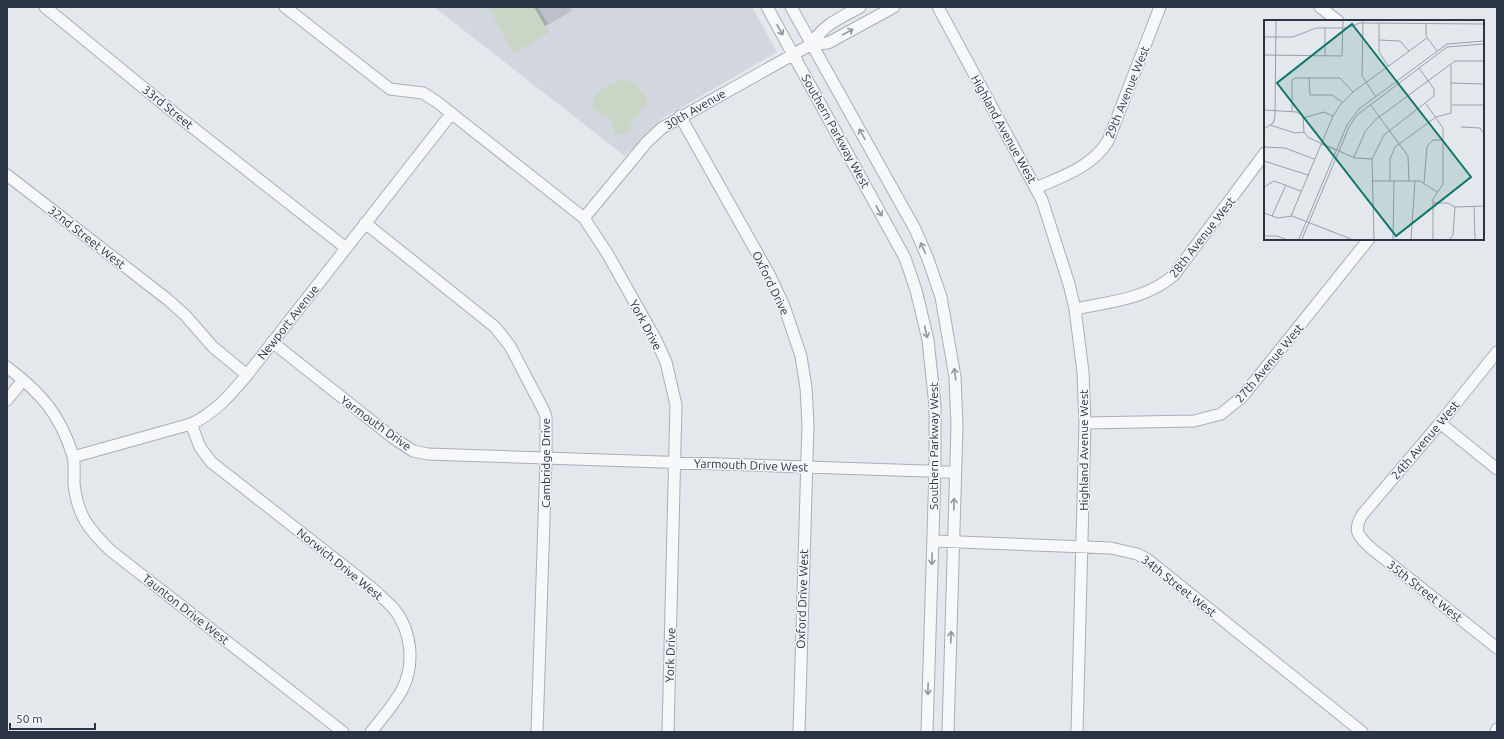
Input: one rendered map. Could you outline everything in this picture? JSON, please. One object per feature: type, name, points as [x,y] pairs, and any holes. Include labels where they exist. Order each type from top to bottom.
[{"type":"street","name":"33rd Street","points":[[45,7],[178,116],[346,248]]},
{"type":"street","name":"York Drive","points":[[285,7],[390,89],[423,92],[584,218],[607,253],[656,340],[666,362],[676,405],[668,732]]},
{"type":"street","name":"Southern Parkway West","points":[[767,7],[901,252],[916,290],[928,340],[935,406],[935,470],[927,732]]},
{"type":"street","name":"Southern Parkway West","points":[[791,7],[915,229],[937,282],[941,297],[955,377],[957,426],[948,732]]},
{"type":"street","points":[[812,44],[818,33],[824,27],[860,7]]},
{"type":"street","points":[[812,44],[828,42],[894,7]]},
{"type":"street","name":"Highland Avenue West","points":[[938,7],[1036,188],[1056,241],[1075,309],[1082,372],[1085,423],[1077,732]]},
{"type":"street","name":"29th Avenue West","points":[[1036,188],[1086,165],[1102,151],[1108,141],[1160,7]]},
{"type":"street","points":[[1320,7],[1337,20]]},
{"type":"street","name":"30th Avenue","points":[[584,218],[647,142],[662,128],[680,116],[812,44]]},
{"type":"street","name":"Newport Avenue","points":[[73,457],[191,424],[202,419],[220,406],[247,375],[451,114]]},
{"type":"street","name":"Oxford Drive","points":[[680,116],[770,276],[791,324],[800,356],[806,388],[808,424],[806,466]]},
{"type":"street","name":"28th Avenue West","points":[[1075,309],[1142,295],[1168,281],[1264,154]]},
{"type":"street","name":"32nd Street West","points":[[7,175],[167,299],[185,314],[213,348],[247,375]]},
{"type":"street","name":"Cambridge Drive","points":[[365,223],[484,317],[504,337],[544,411],[546,417],[546,459],[537,732]]},
{"type":"street","name":"27th Avenue West","points":[[1085,423],[1194,421],[1221,414],[1242,397],[1368,240]]},
{"type":"street","name":"Yarmouth Drive","points":[[272,342],[392,437],[414,451],[444,456],[546,459]]},
{"type":"street","name":"24th Avenue West","points":[[1356,530],[1357,524],[1362,515],[1440,423],[1497,352]]},
{"type":"street","name":"Taunton Drive West","points":[[7,367],[23,380],[52,409],[59,422],[73,457],[76,498],[84,521],[93,534],[111,550],[343,732]]},
{"type":"street","points":[[7,400],[23,380]]},
{"type":"street","points":[[1440,423],[1497,468]]},
{"type":"street","name":"Norwich Drive West","points":[[191,424],[200,447],[211,462],[372,588],[394,609],[402,621],[410,649],[406,680],[398,696],[370,732]]},
{"type":"street","name":"Yarmouth Drive West","points":[[546,459],[935,470],[955,472]]},
{"type":"street","name":"Oxford Drive West","points":[[799,732],[806,466]]},
{"type":"street","name":"35th Street West","points":[[1356,530],[1361,538],[1372,549],[1497,648]]},
{"type":"street","name":"34th Street West","points":[[933,541],[1082,547],[1124,550],[1137,554],[1147,560],[1362,732]]},
{"type":"shaded area","points":[[434,7],[752,7],[777,52],[663,118],[625,156]]},
{"type":"green space","points":[[488,7],[536,7],[550,32],[514,53]]},
{"type":"green space","points":[[621,80],[630,82],[638,87],[644,94],[648,103],[627,126],[631,128],[622,135],[616,134],[609,118],[592,108],[598,93],[606,86]]},
{"type":"building","points":[[538,7],[570,7],[572,11],[548,24]]}]
